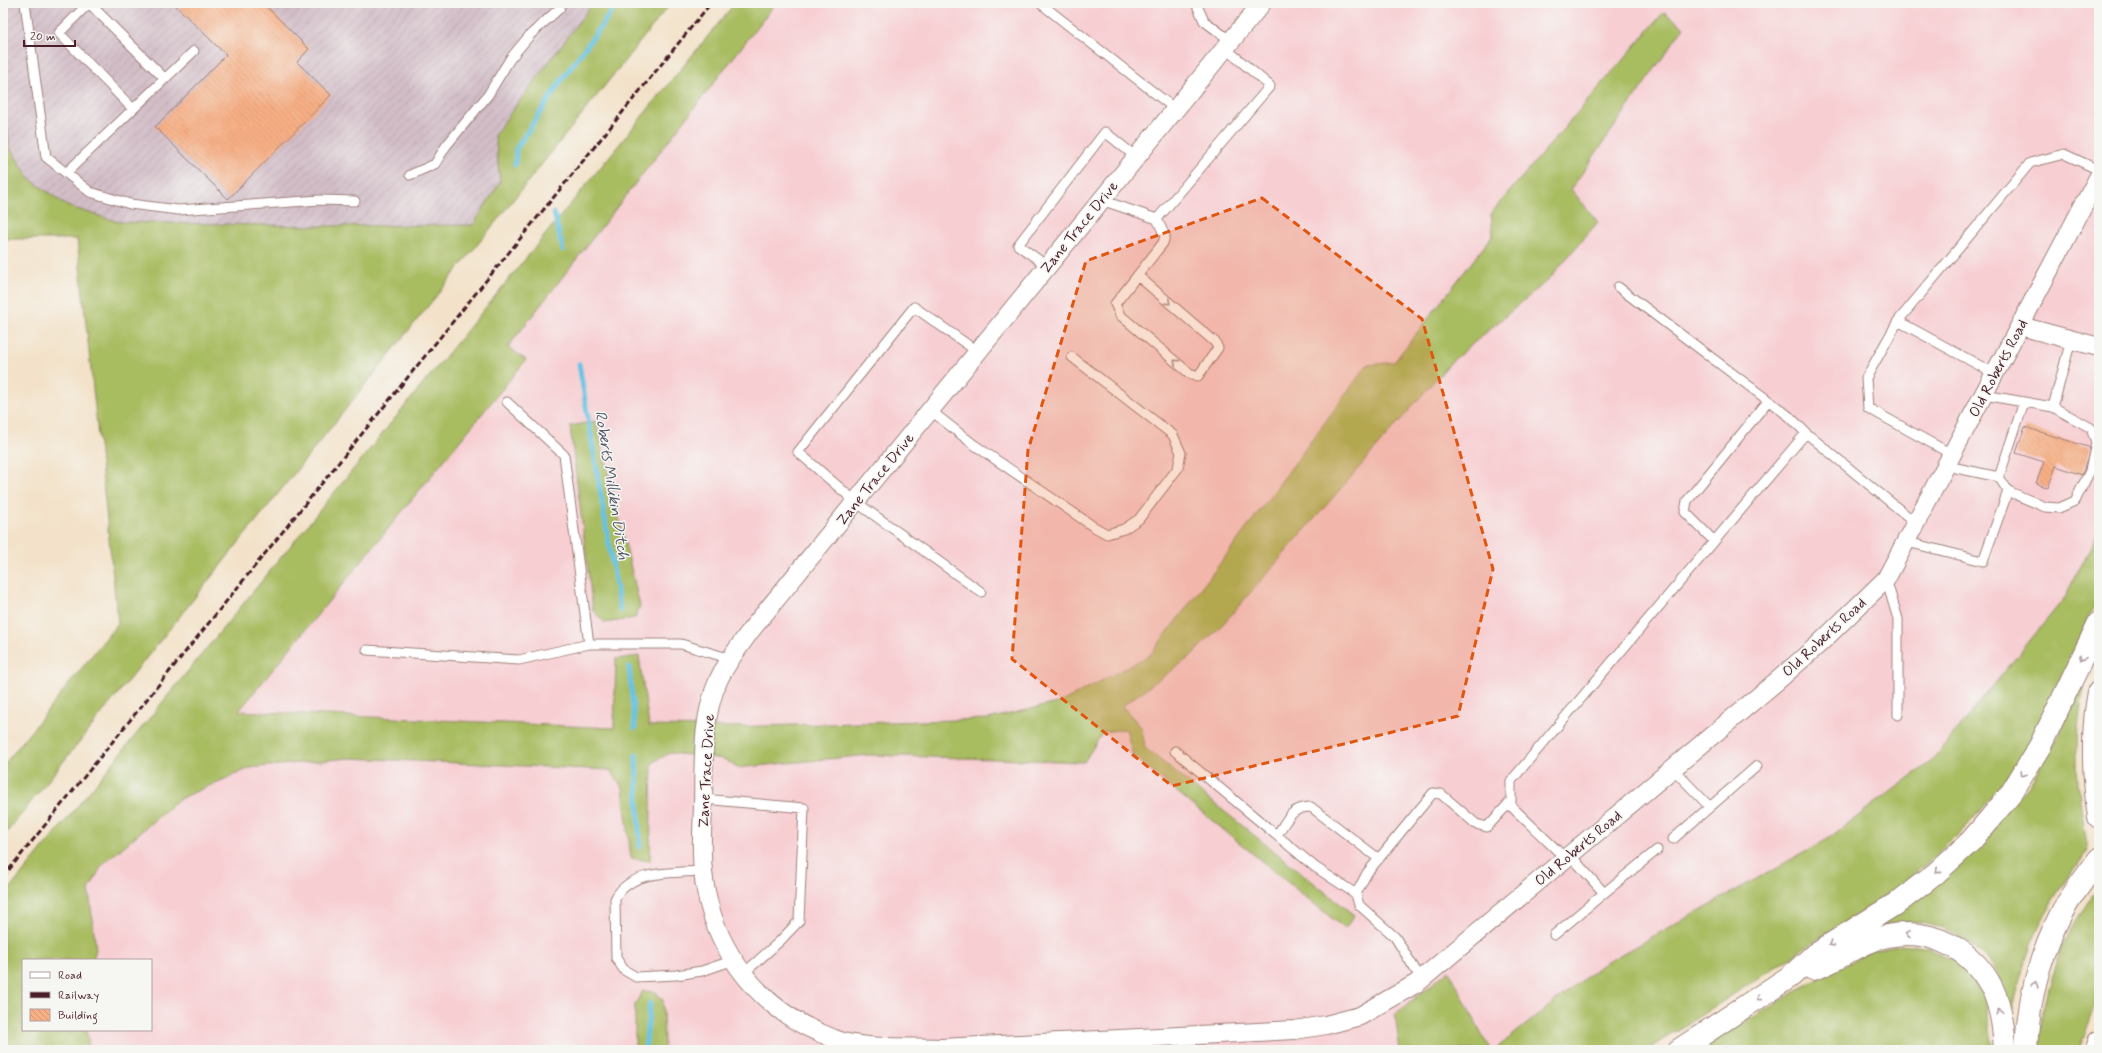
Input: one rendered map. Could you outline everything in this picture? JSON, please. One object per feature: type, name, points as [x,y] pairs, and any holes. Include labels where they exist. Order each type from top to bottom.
[{"type":"main road","points":[[1679,1050],[1791,976],[1815,954],[1918,888],[1971,841],[2010,795],[2040,746],[2099,623]]},
{"type":"main road","points":[[2099,692],[2093,745],[2093,767],[2099,817]]},
{"type":"main road","points":[[2026,1050],[2032,993],[2044,953],[2061,914],[2099,859]]},
{"type":"main road","points":[[1791,976],[1823,966],[1871,941],[1888,936],[1922,935],[1938,939],[1960,951],[1973,961],[1984,974],[1992,989],[1996,1002],[2005,1050]]},
{"type":"main road","points":[[2096,1050],[2099,1042]]},
{"type":"street","name":"Zane Trace Drive","points":[[781,1011],[738,967],[720,935],[710,910],[703,871],[703,799],[706,724],[718,681],[751,630],[1262,3]]},
{"type":"street","name":"Old Roberts Road","points":[[781,1011],[798,1023],[842,1042],[892,1047],[945,1049],[1303,1029],[1360,1016],[1421,979],[1819,644],[1886,579],[1917,524],[2099,176]]},
{"type":"street","points":[[2020,326],[2099,347]]},
{"type":"lane","points":[[25,3],[46,157],[90,192],[130,204],[178,210],[320,200],[355,201]]},
{"type":"lane","points":[[133,109],[59,33],[88,3],[165,79]]},
{"type":"lane","points":[[410,175],[435,164],[446,146],[488,95],[510,59],[530,35],[560,8],[560,3]]},
{"type":"lane","points":[[1040,3],[1175,109]]},
{"type":"lane","points":[[1157,219],[1270,86],[1204,21],[1196,3]]},
{"type":"lane","points":[[66,173],[194,51]]},
{"type":"lane","points":[[1048,266],[1018,245],[1105,132],[1136,157]]},
{"type":"lane","points":[[1984,395],[2053,407],[2091,428],[2096,443],[2090,471],[2075,501],[2059,508],[2045,507],[2008,492],[1999,477],[1950,460],[1868,408],[1866,378],[1898,321],[2030,163],[2064,154],[2099,170]]},
{"type":"lane","points":[[1101,200],[1157,219],[1165,236],[1163,243],[1115,304],[1120,315],[1189,374],[1198,376],[1218,348],[1216,342],[1138,276]]},
{"type":"lane","points":[[1618,288],[1790,417],[1806,433],[1917,524]]},
{"type":"lane","points":[[978,352],[914,307],[798,452],[856,502],[981,592]]},
{"type":"lane","points":[[1898,321],[1995,374]]},
{"type":"lane","points":[[2053,407],[2071,340]]},
{"type":"lane","points":[[930,410],[973,444],[1094,527],[1107,534],[1124,529],[1139,519],[1155,500],[1178,468],[1181,453],[1173,436],[1072,357]]},
{"type":"lane","points":[[1714,541],[1685,512],[1687,501],[1768,401]]},
{"type":"lane","points":[[507,402],[564,455],[589,644]]},
{"type":"lane","points":[[1999,477],[2024,402]]},
{"type":"lane","points":[[1604,893],[1567,856],[1511,806],[1510,781],[1806,433]]},
{"type":"lane","points":[[1907,542],[1983,561],[2008,492]]},
{"type":"lane","points":[[1886,579],[1898,618],[1898,715]]},
{"type":"lane","points":[[367,650],[519,660],[589,644],[681,644],[731,659]]},
{"type":"lane","points":[[1175,751],[1315,867],[1356,894],[1359,905],[1396,937],[1421,979]]},
{"type":"lane","points":[[1673,839],[1757,766]]},
{"type":"lane","points":[[1672,768],[1710,807]]},
{"type":"lane","points":[[1356,894],[1367,873],[1434,793],[1441,794],[1476,824],[1487,827],[1511,801]]},
{"type":"lane","points":[[703,799],[804,808],[799,921],[780,941],[738,967],[676,975],[636,977],[624,970],[616,958],[615,899],[618,893],[637,880],[657,874],[703,871]]},
{"type":"lane","points":[[1276,835],[1292,812],[1301,807],[1312,807],[1379,859]]},
{"type":"lane","points":[[1554,935],[1657,850]]},
{"type":"highlighted area","points":[[1262,198],[1422,319],[1493,569],[1458,716],[1172,786],[1012,659],[1028,450],[1086,261]]},
{"type":"shaded area","points":[[3,3],[593,3],[495,134],[500,182],[473,225],[315,226],[119,222],[67,206],[30,179],[10,148],[3,98]]},
{"type":"shaded area","points":[[776,3],[2099,3],[2099,530],[2066,596],[1932,761],[1826,840],[1600,966],[1494,1050],[1490,1050],[1449,971],[1395,1015],[1400,1050],[664,1050],[663,1000],[656,992],[643,991],[635,1004],[635,1050],[89,1050],[87,1031],[152,1031],[152,959],[93,959],[96,949],[89,890],[102,865],[179,799],[250,768],[349,758],[610,770],[623,788],[631,858],[650,861],[652,763],[670,753],[724,759],[737,768],[1127,729],[1133,756],[1345,929],[1353,915],[1145,748],[1142,728],[1122,706],[1189,658],[1224,623],[1450,363],[1548,280],[1597,221],[1571,189],[1684,27],[1492,213],[1493,235],[1394,362],[1367,365],[1235,544],[1150,655],[1061,702],[988,719],[728,727],[649,726],[639,656],[616,659],[615,728],[238,711],[526,361],[508,347]]},
{"type":"green space","points":[[593,3],[671,3],[3,837],[3,766],[118,623],[77,239],[3,239],[3,98],[10,148],[30,179],[67,206],[119,222],[315,226],[473,225],[500,182],[495,134]]},
{"type":"green space","points":[[735,3],[776,3],[508,347],[526,360],[239,711],[614,728],[616,659],[639,656],[649,726],[728,727],[988,719],[1061,702],[1150,655],[1235,544],[1367,365],[1394,362],[1493,235],[1491,213],[1664,12],[1684,27],[1571,189],[1598,222],[1548,280],[1450,363],[1224,623],[1189,658],[1122,706],[1142,728],[1145,748],[1354,915],[1345,929],[1133,756],[1126,729],[1103,732],[1084,762],[869,755],[737,768],[724,759],[670,753],[652,763],[650,861],[631,858],[623,788],[610,770],[349,758],[250,768],[179,799],[102,865],[89,890],[96,949],[93,959],[22,959],[22,1031],[87,1031],[89,1050],[3,1050],[3,897]]},
{"type":"green space","points":[[596,421],[640,606],[635,618],[605,623],[593,611],[570,426]]},
{"type":"green space","points":[[2099,530],[2099,596],[2036,733],[2004,782],[1966,827],[1928,863],[1875,903],[1647,1050],[1494,1050],[1600,966],[1826,840],[1932,761],[2066,596]]},
{"type":"green space","points":[[2080,686],[2084,687],[2078,731],[2077,770],[2088,850],[2059,892],[2039,926],[2027,954],[2013,1008],[2010,1008],[2000,980],[1992,965],[1965,940],[1931,925],[1906,922],[1882,926],[1881,923],[2027,788],[2054,744]]},
{"type":"green space","points":[[2094,894],[2098,899],[2099,909],[2099,985],[2095,1006],[2079,1050],[2038,1050],[2044,1006],[2054,968],[2070,932]]},
{"type":"green space","points":[[1901,944],[1930,948],[1953,960],[1973,979],[1986,1001],[1993,1050],[1698,1050],[1816,980],[1871,951]]},
{"type":"green space","points":[[1449,970],[1490,1050],[1400,1050],[1395,1015]]},
{"type":"green space","points":[[643,991],[656,992],[663,1000],[664,1050],[635,1050],[635,1004]]},
{"type":"building","points":[[173,3],[263,3],[309,49],[297,62],[331,95],[228,199],[155,127],[226,55]]},
{"type":"building","points":[[2025,427],[2091,448],[2082,475],[2056,466],[2048,488],[2036,483],[2044,462],[2016,453]]},
{"type":"waterway","name":"Roberts Millikin Ditch","points":[[515,165],[516,149],[563,78],[618,3]]},
{"type":"waterway","name":"Roberts Millikin Ditch","points":[[554,213],[563,250]]},
{"type":"waterway","name":"Roberts Millikin Ditch","points":[[579,364],[620,610]]},
{"type":"waterway","name":"Roberts Millikin Ditch","points":[[629,667],[635,728]]},
{"type":"waterway","name":"Roberts Millikin Ditch","points":[[636,755],[640,847]]},
{"type":"waterway","name":"Roberts Millikin Ditch","points":[[645,1050],[650,1003]]},
{"type":"railway","points":[[3,877],[711,3]]}]
